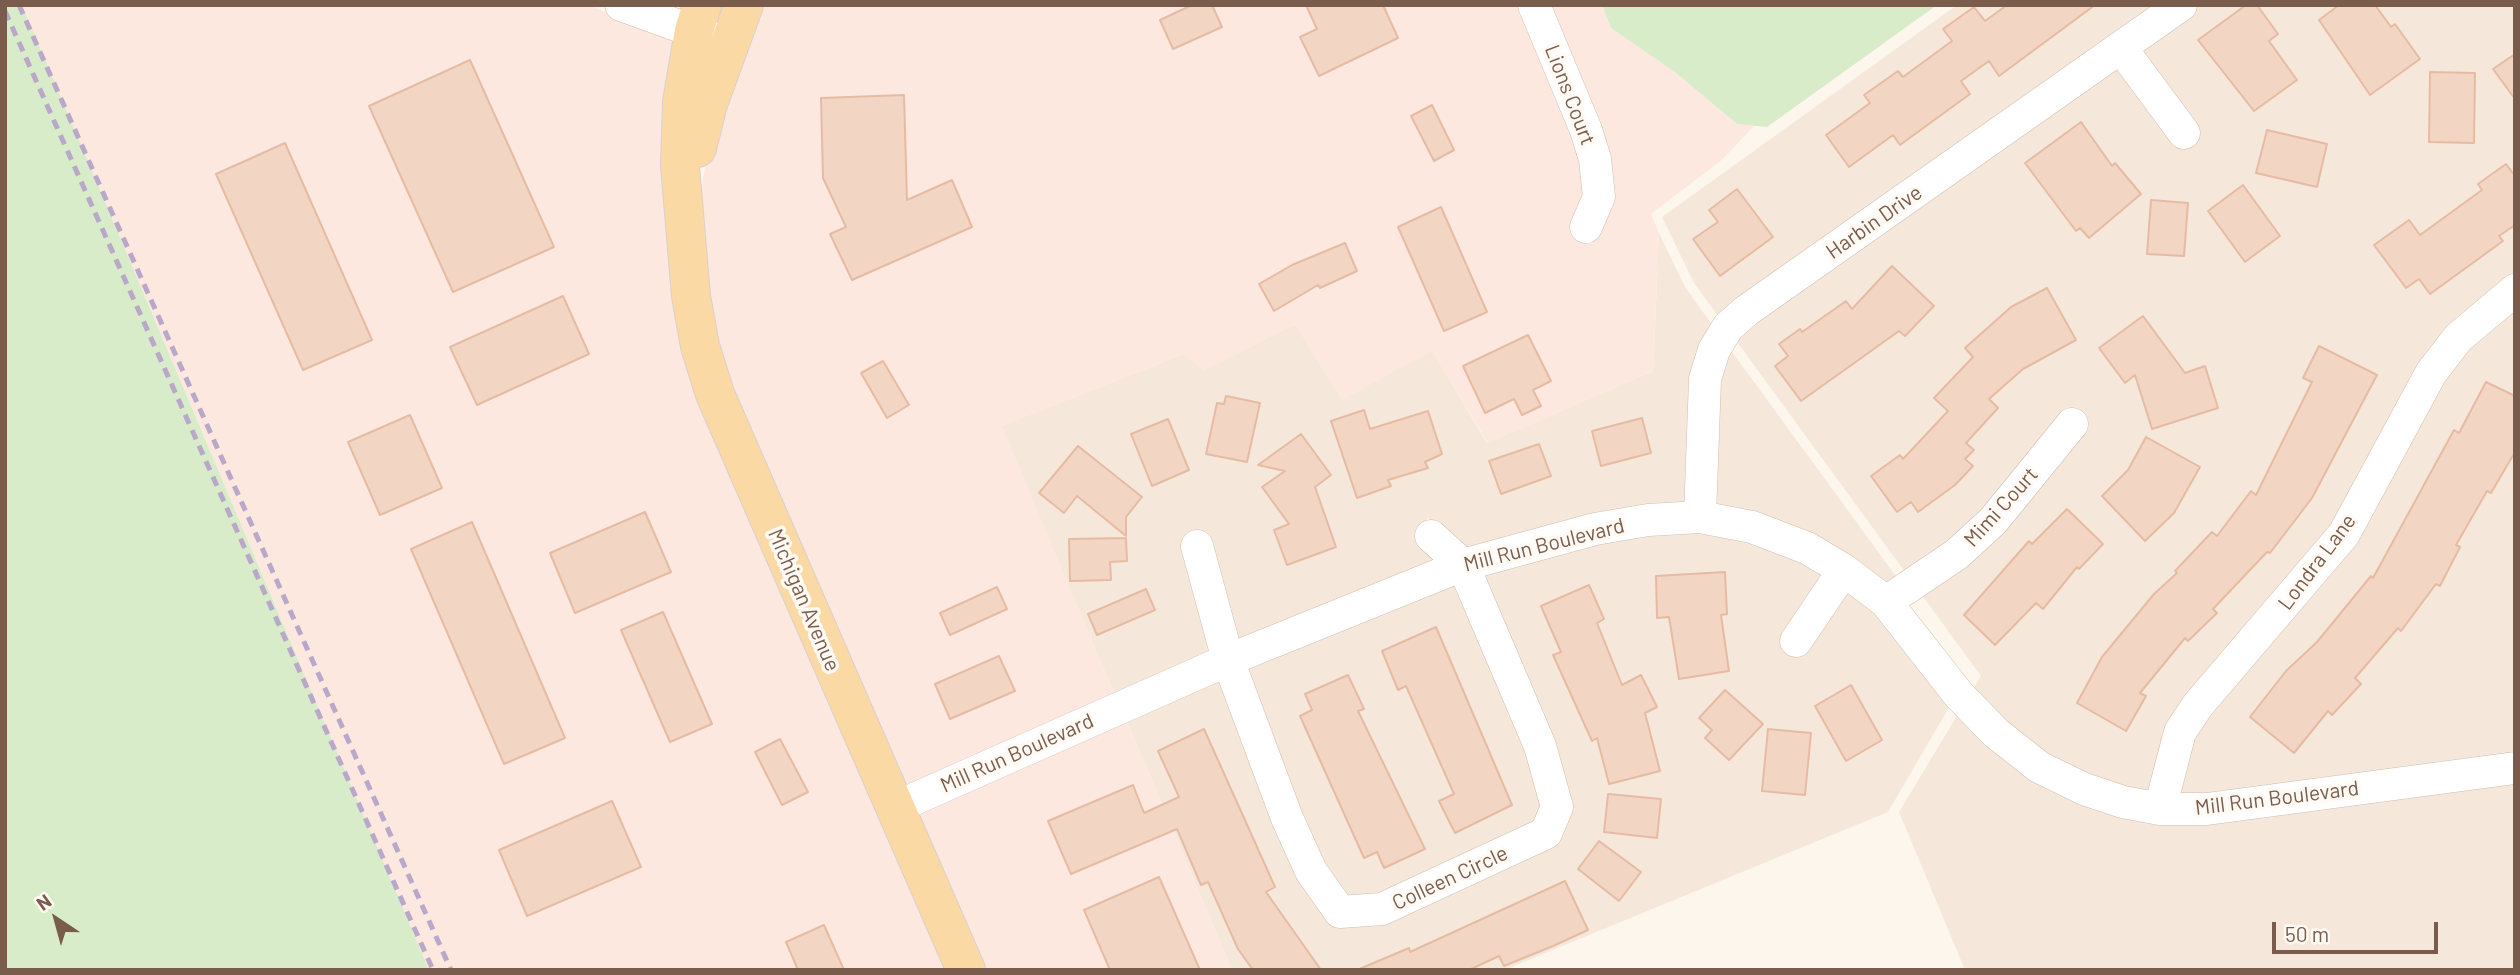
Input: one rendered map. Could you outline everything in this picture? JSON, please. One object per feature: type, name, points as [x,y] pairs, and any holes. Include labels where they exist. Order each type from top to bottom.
[{"type":"main road","name":"Michigan Avenue","points":[[684,218],[694,159],[708,104],[732,45],[744,5]]},
{"type":"main road","name":"Michigan Avenue","points":[[698,18],[682,102],[680,166],[700,346],[715,394],[966,970]]},
{"type":"street","points":[[621,5],[698,18],[732,45]]},
{"type":"street","name":"Lions Court","points":[[1534,5],[1586,130],[1595,159],[1599,197],[1586,227]]},
{"type":"street","name":"Harbin Drive","points":[[1700,517],[1705,379],[1714,350],[1728,327],[2181,5]]},
{"type":"street","points":[[2121,48],[2183,133]]},
{"type":"street","name":"Londra Lane","points":[[2160,809],[2180,733],[2198,705],[2344,534],[2431,373],[2458,338],[2515,290]]},
{"type":"street","name":"Mimi Court","points":[[1886,602],[1957,554],[1993,521],[2072,424]]},
{"type":"street","name":"Mill Run Boulevard","points":[[894,808],[1228,660],[1463,565],[1595,529],[1648,520],[1700,517],[1752,527],[1807,548],[1844,570],[1886,602],[1959,695],[1996,733],[2039,767],[2084,789],[2160,809],[2207,809],[2515,768]]},
{"type":"street","points":[[1431,536],[1463,565]]},
{"type":"street","points":[[1197,546],[1228,660]]},
{"type":"street","name":"Colleen Circle","points":[[1228,660],[1287,818],[1311,870],[1340,912],[1382,909],[1546,833],[1557,807],[1540,746],[1463,565]]},
{"type":"street","points":[[1796,641],[1844,570]]},
{"type":"shaded area","points":[[22,5],[587,5],[680,39],[670,227],[953,970],[429,970]]},
{"type":"shaded area","points":[[758,5],[1522,5],[1575,133],[1587,194],[1570,231],[1592,244],[1610,204],[1547,5],[1602,5],[1611,28],[1676,73],[1737,124],[1754,126],[1723,159],[1651,214],[1659,233],[1653,371],[1488,443],[1432,351],[1342,400],[1295,325],[1204,371],[1183,354],[1002,426],[1115,696],[900,792],[726,391],[696,220],[704,172],[720,109]]},
{"type":"shaded area","points":[[1957,5],[2515,5],[2515,970],[1965,970],[1899,812],[1981,676],[1694,283],[1662,217]]},
{"type":"shaded area","points":[[1659,233],[1685,287],[1713,326],[1688,505],[1465,551],[1428,518],[1414,536],[1440,560],[1235,643],[1205,532],[1182,536],[1213,651],[1115,696],[1001,426],[1183,354],[1296,325],[1432,350],[1487,443],[1653,371]]},
{"type":"shaded area","points":[[1730,349],[1898,579],[1885,587],[1712,507],[1717,383]]},
{"type":"shaded area","points":[[1701,530],[1750,539],[1826,573],[1779,642],[1799,658],[1847,587],[1877,610],[1951,704],[1888,812],[1504,970],[1232,970],[1126,719],[1222,676],[1331,918],[1551,845],[1479,574],[1598,541]]},
{"type":"shaded area","points":[[1457,581],[1529,749],[1544,805],[1536,824],[1378,897],[1345,899],[1321,865],[1243,667]]},
{"type":"shaded area","points":[[1126,719],[1232,970],[978,970],[910,816]]},
{"type":"green space","points":[[5,5],[22,5],[429,970],[5,970]]},
{"type":"green space","points":[[1602,5],[1937,5],[1767,127],[1737,124],[1676,73],[1611,28]]},
{"type":"building","points":[[1192,5],[1212,5],[1222,27],[1173,49],[1160,20]]},
{"type":"building","points":[[1306,5],[1383,5],[1398,38],[1319,76],[1300,37],[1317,29]]},
{"type":"building","points":[[2007,5],[2095,5],[1999,76],[1989,61],[1961,81],[1970,94],[1900,145],[1893,135],[1849,167],[1826,135],[1870,103],[1864,95],[1898,71],[1903,77],[1952,41],[1943,29],[1974,7],[1985,21]]},
{"type":"building","points":[[2246,5],[2257,5],[2278,34],[2269,41],[2297,80],[2254,111],[2198,40]]},
{"type":"building","points":[[2339,5],[2375,5],[2391,27],[2395,24],[2420,59],[2370,95],[2319,20]]},
{"type":"building","points":[[2515,54],[2515,99],[2493,69]]},
{"type":"building","points":[[470,60],[554,247],[453,292],[369,106]]},
{"type":"building","points":[[2430,72],[2475,73],[2474,143],[2429,142]]},
{"type":"building","points":[[904,95],[907,200],[952,180],[972,227],[852,280],[830,234],[846,227],[823,178],[821,98]]},
{"type":"building","points":[[1432,105],[1454,150],[1434,161],[1411,116]]},
{"type":"building","points":[[2081,122],[2112,166],[2115,163],[2141,194],[2089,238],[2080,228],[2076,231],[2025,163]]},
{"type":"building","points":[[2267,130],[2327,144],[2317,187],[2256,173]]},
{"type":"building","points":[[285,143],[372,340],[303,370],[216,174]]},
{"type":"building","points":[[2506,164],[2515,176],[2515,225],[2499,236],[2503,241],[2430,294],[2419,279],[2406,288],[2374,245],[2409,220],[2420,235],[2482,190],[2478,184]]},
{"type":"building","points":[[2243,185],[2280,236],[2245,262],[2208,211]]},
{"type":"building","points":[[1737,189],[1773,237],[1720,276],[1693,239],[1718,222],[1709,210]]},
{"type":"building","points":[[2151,200],[2188,203],[2184,256],[2147,254]]},
{"type":"building","points":[[1441,207],[1487,312],[1444,331],[1398,227]]},
{"type":"building","points":[[1345,243],[1357,271],[1320,288],[1318,285],[1274,311],[1259,284],[1292,265]]},
{"type":"building","points":[[1892,266],[1934,306],[1905,336],[1899,331],[1801,401],[1775,366],[1788,356],[1779,344],[1800,329],[1802,332],[1846,301],[1852,309]]},
{"type":"building","points":[[2047,288],[2076,340],[2023,369],[1989,399],[1998,408],[1966,443],[1974,450],[1965,459],[1973,466],[1955,485],[1918,512],[1911,502],[1897,512],[1871,476],[1900,455],[1903,459],[1948,411],[1934,398],[1973,357],[1965,348],[2011,307]]},
{"type":"building","points":[[563,296],[589,354],[477,405],[450,347]]},
{"type":"building","points":[[2143,316],[2185,373],[2205,366],[2218,408],[2152,429],[2135,375],[2125,383],[2099,348]]},
{"type":"building","points":[[1528,335],[1551,381],[1533,390],[1541,406],[1522,415],[1514,399],[1485,413],[1463,366]]},
{"type":"building","points":[[2319,346],[2377,375],[2312,498],[2270,553],[2267,552],[2213,609],[2217,613],[2188,641],[2185,638],[2140,693],[2146,696],[2126,731],[2077,703],[2102,657],[2154,594],[2177,573],[2175,571],[2212,532],[2217,536],[2251,491],[2256,495],[2312,382],[2303,378]]},
{"type":"building","points":[[883,361],[909,405],[887,418],[861,373]]},
{"type":"building","points":[[2486,382],[2515,396],[2515,452],[2491,493],[2487,491],[2456,545],[2460,547],[2440,586],[2436,584],[2401,631],[2398,628],[2355,678],[2361,684],[2332,715],[2328,711],[2294,753],[2250,717],[2286,671],[2317,642],[2371,576],[2373,578],[2454,430],[2459,433]]},
{"type":"building","points":[[1226,396],[1260,403],[1247,462],[1206,454],[1217,403],[1224,404]]},
{"type":"building","points":[[1364,410],[1370,429],[1428,411],[1442,454],[1425,462],[1428,468],[1388,480],[1391,486],[1357,498],[1331,421]]},
{"type":"building","points":[[410,415],[442,488],[380,515],[348,442]]},
{"type":"building","points":[[1642,418],[1651,453],[1601,466],[1592,431]]},
{"type":"building","points":[[1168,419],[1189,470],[1152,486],[1131,434]]},
{"type":"building","points":[[1301,434],[1331,475],[1315,487],[1336,547],[1287,565],[1274,530],[1289,524],[1262,487],[1285,471],[1258,465]]},
{"type":"building","points":[[2146,437],[2200,467],[2174,513],[2145,541],[2102,496],[2128,470]]},
{"type":"building","points":[[1539,444],[1551,476],[1501,494],[1489,461]]},
{"type":"building","points":[[1078,446],[1142,497],[1126,517],[1126,536],[1077,496],[1064,513],[1039,493]]},
{"type":"building","points":[[2067,509],[2103,544],[2079,569],[2077,567],[2043,609],[2036,603],[1995,645],[1964,615],[2029,541],[2032,544]]},
{"type":"building","points":[[645,512],[671,572],[575,613],[550,553]]},
{"type":"building","points":[[472,522],[565,738],[504,764],[411,549]]},
{"type":"building","points":[[1126,538],[1127,561],[1110,562],[1111,580],[1070,581],[1069,539]]},
{"type":"building","points":[[1725,572],[1727,614],[1721,615],[1729,671],[1679,679],[1669,617],[1657,618],[1656,576]]},
{"type":"building","points":[[1589,585],[1604,619],[1597,623],[1622,685],[1641,675],[1657,707],[1645,713],[1660,771],[1609,784],[1597,738],[1592,741],[1553,655],[1561,652],[1541,606]]},
{"type":"building","points":[[997,587],[1007,609],[950,635],[940,613]]},
{"type":"building","points":[[1146,589],[1155,610],[1097,635],[1088,614]]},
{"type":"building","points":[[663,612],[712,724],[670,742],[621,630]]},
{"type":"building","points":[[1436,627],[1512,805],[1455,833],[1439,801],[1454,794],[1406,686],[1398,690],[1382,651]]},
{"type":"building","points":[[999,656],[1015,691],[950,719],[935,684]]},
{"type":"building","points":[[1348,675],[1364,709],[1358,711],[1425,849],[1384,868],[1377,852],[1364,858],[1300,716],[1312,710],[1305,694]]},
{"type":"building","points":[[1851,685],[1882,740],[1846,761],[1815,706]]},
{"type":"building","points":[[1725,690],[1763,724],[1729,760],[1705,738],[1712,730],[1699,718]]},
{"type":"building","points":[[1204,729],[1275,887],[1266,892],[1321,970],[1253,970],[1238,949],[1208,882],[1201,885],[1177,829],[1071,874],[1048,821],[1133,785],[1144,813],[1179,797],[1158,751]]},
{"type":"building","points":[[1768,729],[1811,733],[1805,795],[1762,791]]},
{"type":"building","points":[[780,739],[808,792],[782,805],[755,752]]},
{"type":"building","points":[[1608,794],[1661,799],[1657,838],[1604,832]]},
{"type":"building","points":[[612,801],[641,867],[527,916],[499,850]]},
{"type":"building","points":[[1599,841],[1641,872],[1619,901],[1578,869]]},
{"type":"building","points":[[1159,877],[1200,970],[1110,970],[1084,910]]},
{"type":"building","points":[[1565,881],[1588,930],[1553,946],[1504,966],[1499,956],[1469,970],[1357,970],[1409,948],[1410,952]]},
{"type":"building","points":[[824,925],[844,970],[798,970],[786,942]]},
{"type":"railway","points":[[19,5],[451,970]]},
{"type":"railway","points":[[5,11],[433,970]]}]
